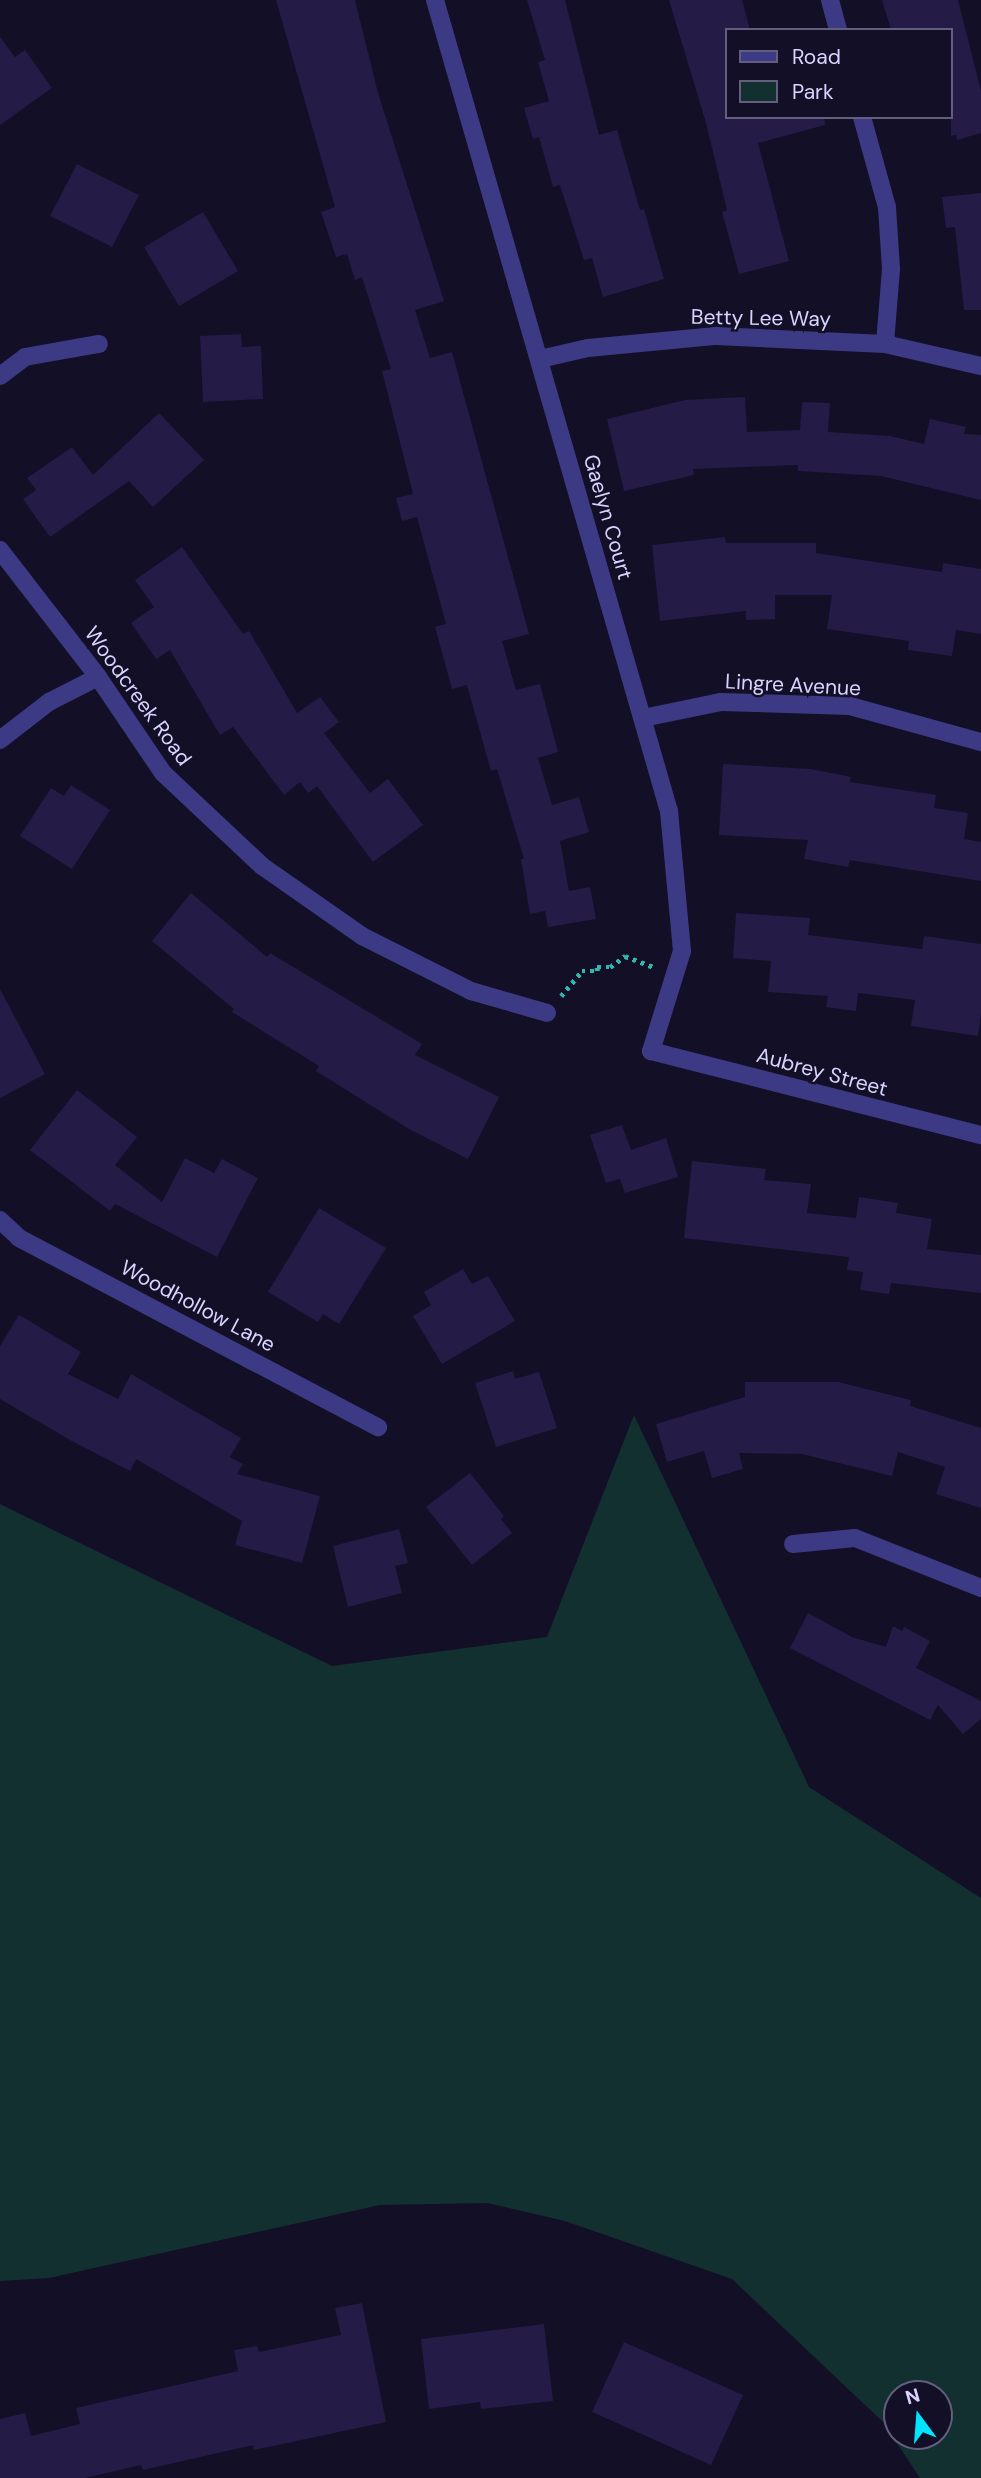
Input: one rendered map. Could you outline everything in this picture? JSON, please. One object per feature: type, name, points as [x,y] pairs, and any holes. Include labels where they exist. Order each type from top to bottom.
[{"type":"street","name":"Gaelyn Court","points":[[435,0],[669,811],[682,951],[651,1051]]},
{"type":"street","points":[[830,0],[837,28]]},
{"type":"street","points":[[863,119],[887,206],[891,269],[885,345]]},
{"type":"street","name":"Betty Lee Way","points":[[540,359],[588,348],[716,336],[885,345],[981,366]]},
{"type":"street","points":[[0,376],[25,357],[99,344]]},
{"type":"street","name":"Woodcreek Road","points":[[0,551],[97,677],[163,773],[262,866],[362,936],[471,991],[547,1013]]},
{"type":"street","points":[[0,740],[49,702],[97,677]]},
{"type":"street","name":"Lingre Avenue","points":[[643,718],[721,702],[850,706],[981,742]]},
{"type":"street","name":"Aubrey Street","points":[[651,1051],[981,1135]]},
{"type":"street","name":"Woodhollow Lane","points":[[0,1220],[19,1238],[378,1427]]},
{"type":"street","points":[[793,1544],[855,1538],[981,1588]]},
{"type":"path","points":[[547,1013],[582,971],[597,971],[597,967],[610,967],[625,956],[675,975]]},
{"type":"green space","points":[[634,1415],[809,1787],[981,1898],[981,2478],[920,2478],[902,2450],[953,2450],[953,2380],[883,2380],[883,2422],[732,2279],[565,2221],[487,2203],[380,2205],[49,2278],[0,2281],[0,1504],[332,1666],[547,1637]]},
{"type":"building","points":[[276,0],[355,0],[378,93],[444,301],[415,310],[430,358],[452,352],[529,634],[502,641],[516,690],[540,684],[558,752],[538,758],[552,805],[579,797],[589,832],[560,841],[569,891],[590,887],[596,919],[548,927],[545,911],[530,914],[521,859],[524,859],[497,769],[491,771],[467,685],[452,689],[435,627],[446,624],[417,517],[402,521],[396,498],[413,494],[382,371],[391,369],[362,277],[355,280],[347,254],[336,257],[321,212],[335,207]]},
{"type":"building","points":[[527,0],[565,0],[599,135],[617,130],[640,210],[644,209],[664,279],[603,297],[592,258],[584,260],[560,185],[553,187],[539,137],[533,139],[524,108],[549,101],[538,62],[545,60]]},
{"type":"building","points":[[669,0],[742,0],[749,28],[726,28],[726,119],[824,119],[825,125],[758,143],[789,261],[739,274],[722,212],[727,210],[706,123]]},
{"type":"building","points":[[882,0],[958,0],[981,91],[981,133],[957,140],[956,135],[951,136],[953,28],[890,28]]},
{"type":"building","points":[[0,37],[15,57],[25,50],[52,88],[0,125]]},
{"type":"building","points":[[77,164],[139,195],[112,247],[50,216]]},
{"type":"building","points":[[981,193],[981,310],[964,310],[955,227],[946,228],[942,197]]},
{"type":"building","points":[[203,212],[238,271],[179,306],[144,247]]},
{"type":"building","points":[[241,334],[242,347],[261,346],[263,399],[203,402],[200,336]]},
{"type":"building","points":[[745,397],[747,432],[800,430],[802,402],[830,403],[828,432],[890,436],[924,444],[930,419],[966,427],[964,434],[981,435],[981,500],[881,476],[798,471],[798,465],[693,469],[694,475],[624,491],[607,419],[685,400]]},
{"type":"building","points":[[159,413],[204,460],[153,507],[129,481],[50,537],[23,499],[36,490],[27,478],[72,447],[93,475]]},
{"type":"building","points":[[725,537],[726,543],[816,543],[816,553],[942,572],[943,563],[981,569],[981,634],[956,630],[952,656],[908,650],[909,641],[827,629],[832,595],[775,595],[775,619],[746,620],[746,611],[660,621],[652,545]]},
{"type":"building","points":[[182,547],[243,634],[249,631],[297,713],[320,697],[339,722],[324,733],[370,793],[388,779],[423,825],[373,862],[317,786],[308,793],[300,782],[284,795],[233,727],[220,735],[170,650],[156,659],[131,623],[154,607],[135,580]]},
{"type":"building","points":[[723,764],[811,769],[851,777],[850,782],[936,795],[934,808],[968,813],[964,839],[981,842],[981,881],[850,860],[848,867],[804,859],[808,840],[719,835]]},
{"type":"building","points":[[71,785],[110,810],[72,869],[20,836],[51,788],[64,796]]},
{"type":"building","points":[[191,893],[267,957],[270,953],[422,1044],[415,1055],[499,1097],[468,1159],[409,1129],[316,1071],[319,1066],[232,1012],[234,1009],[152,941]]},
{"type":"building","points":[[736,913],[810,918],[808,935],[922,949],[924,936],[981,944],[981,1014],[978,1036],[911,1026],[915,1000],[858,993],[856,1011],[826,1007],[828,996],[768,992],[771,961],[733,958]]},
{"type":"building","points":[[0,989],[45,1074],[0,1098]]},
{"type":"building","points":[[77,1090],[137,1137],[115,1165],[162,1202],[185,1158],[214,1173],[222,1159],[258,1178],[217,1257],[115,1204],[110,1211],[30,1150]]},
{"type":"building","points":[[622,1125],[631,1150],[666,1138],[678,1177],[625,1193],[620,1179],[606,1183],[590,1135]]},
{"type":"building","points":[[692,1161],[766,1169],[764,1180],[811,1184],[807,1213],[856,1218],[859,1197],[898,1203],[896,1213],[932,1219],[927,1249],[981,1255],[981,1293],[891,1283],[889,1294],[860,1290],[863,1272],[847,1270],[849,1257],[684,1238]]},
{"type":"building","points":[[319,1208],[386,1248],[339,1324],[323,1314],[318,1322],[268,1292]]},
{"type":"building","points":[[463,1269],[472,1284],[488,1276],[515,1321],[442,1364],[413,1316],[431,1305],[424,1292]]},
{"type":"building","points":[[19,1315],[81,1352],[68,1374],[118,1399],[131,1374],[241,1438],[230,1457],[243,1464],[237,1474],[320,1496],[302,1563],[235,1545],[242,1521],[136,1459],[130,1471],[0,1399],[0,1346]]},
{"type":"building","points":[[513,1371],[515,1379],[539,1372],[557,1428],[496,1447],[475,1383]]},
{"type":"building","points":[[745,1382],[838,1382],[911,1400],[910,1406],[981,1428],[981,1508],[936,1494],[945,1467],[898,1452],[892,1476],[802,1454],[739,1453],[743,1469],[712,1478],[704,1451],[667,1462],[656,1424],[745,1397]]},
{"type":"building","points":[[470,1473],[504,1516],[501,1519],[512,1533],[472,1565],[426,1507]]},
{"type":"building","points":[[399,1529],[408,1563],[395,1566],[402,1593],[348,1607],[333,1546]]},
{"type":"building","points":[[808,1613],[852,1637],[886,1647],[893,1626],[902,1631],[904,1627],[930,1641],[916,1668],[981,1701],[981,1719],[963,1734],[938,1705],[930,1720],[790,1648]]},
{"type":"building","points":[[362,2303],[386,2422],[254,2450],[253,2445],[143,2470],[141,2465],[85,2478],[0,2478],[0,2419],[25,2413],[31,2436],[80,2424],[76,2408],[238,2371],[234,2350],[257,2346],[259,2352],[341,2335],[335,2308]]},
{"type":"building","points":[[544,2324],[553,2401],[481,2409],[480,2402],[429,2409],[421,2339]]},
{"type":"building","points":[[624,2342],[743,2395],[711,2465],[592,2412]]}]
